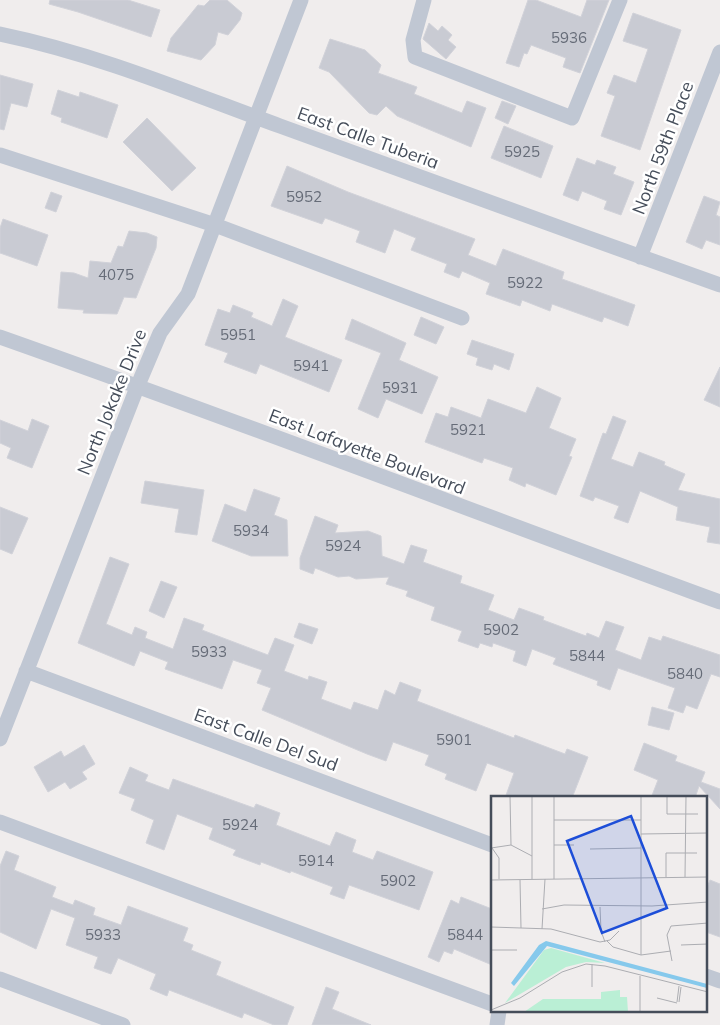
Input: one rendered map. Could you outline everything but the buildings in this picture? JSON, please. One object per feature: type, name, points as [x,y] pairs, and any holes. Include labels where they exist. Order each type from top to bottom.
[{"type":"street","name":"North Jokake Drive","points":[[0,739],[160,332],[188,294],[301,0]]},
{"type":"street","points":[[424,0],[413,40],[415,57],[572,118],[620,0]]},
{"type":"street","name":"East Calle Tuberia","points":[[0,34],[33,41],[138,72],[257,118],[720,285]]},
{"type":"street","name":"North 59th Place","points":[[640,257],[720,52]]},
{"type":"street","points":[[0,154],[215,225],[462,318]]},
{"type":"street","name":"East Lafayette Boulevard","points":[[0,337],[138,385],[454,505],[720,602]]},
{"type":"street","name":"East Calle Del Sud","points":[[26,671],[491,845]]},
{"type":"street","points":[[0,822],[491,1004]]},
{"type":"street","points":[[0,980],[122,1025]]},
{"type":"street","points":[[498,1025],[499,1012]]}]
